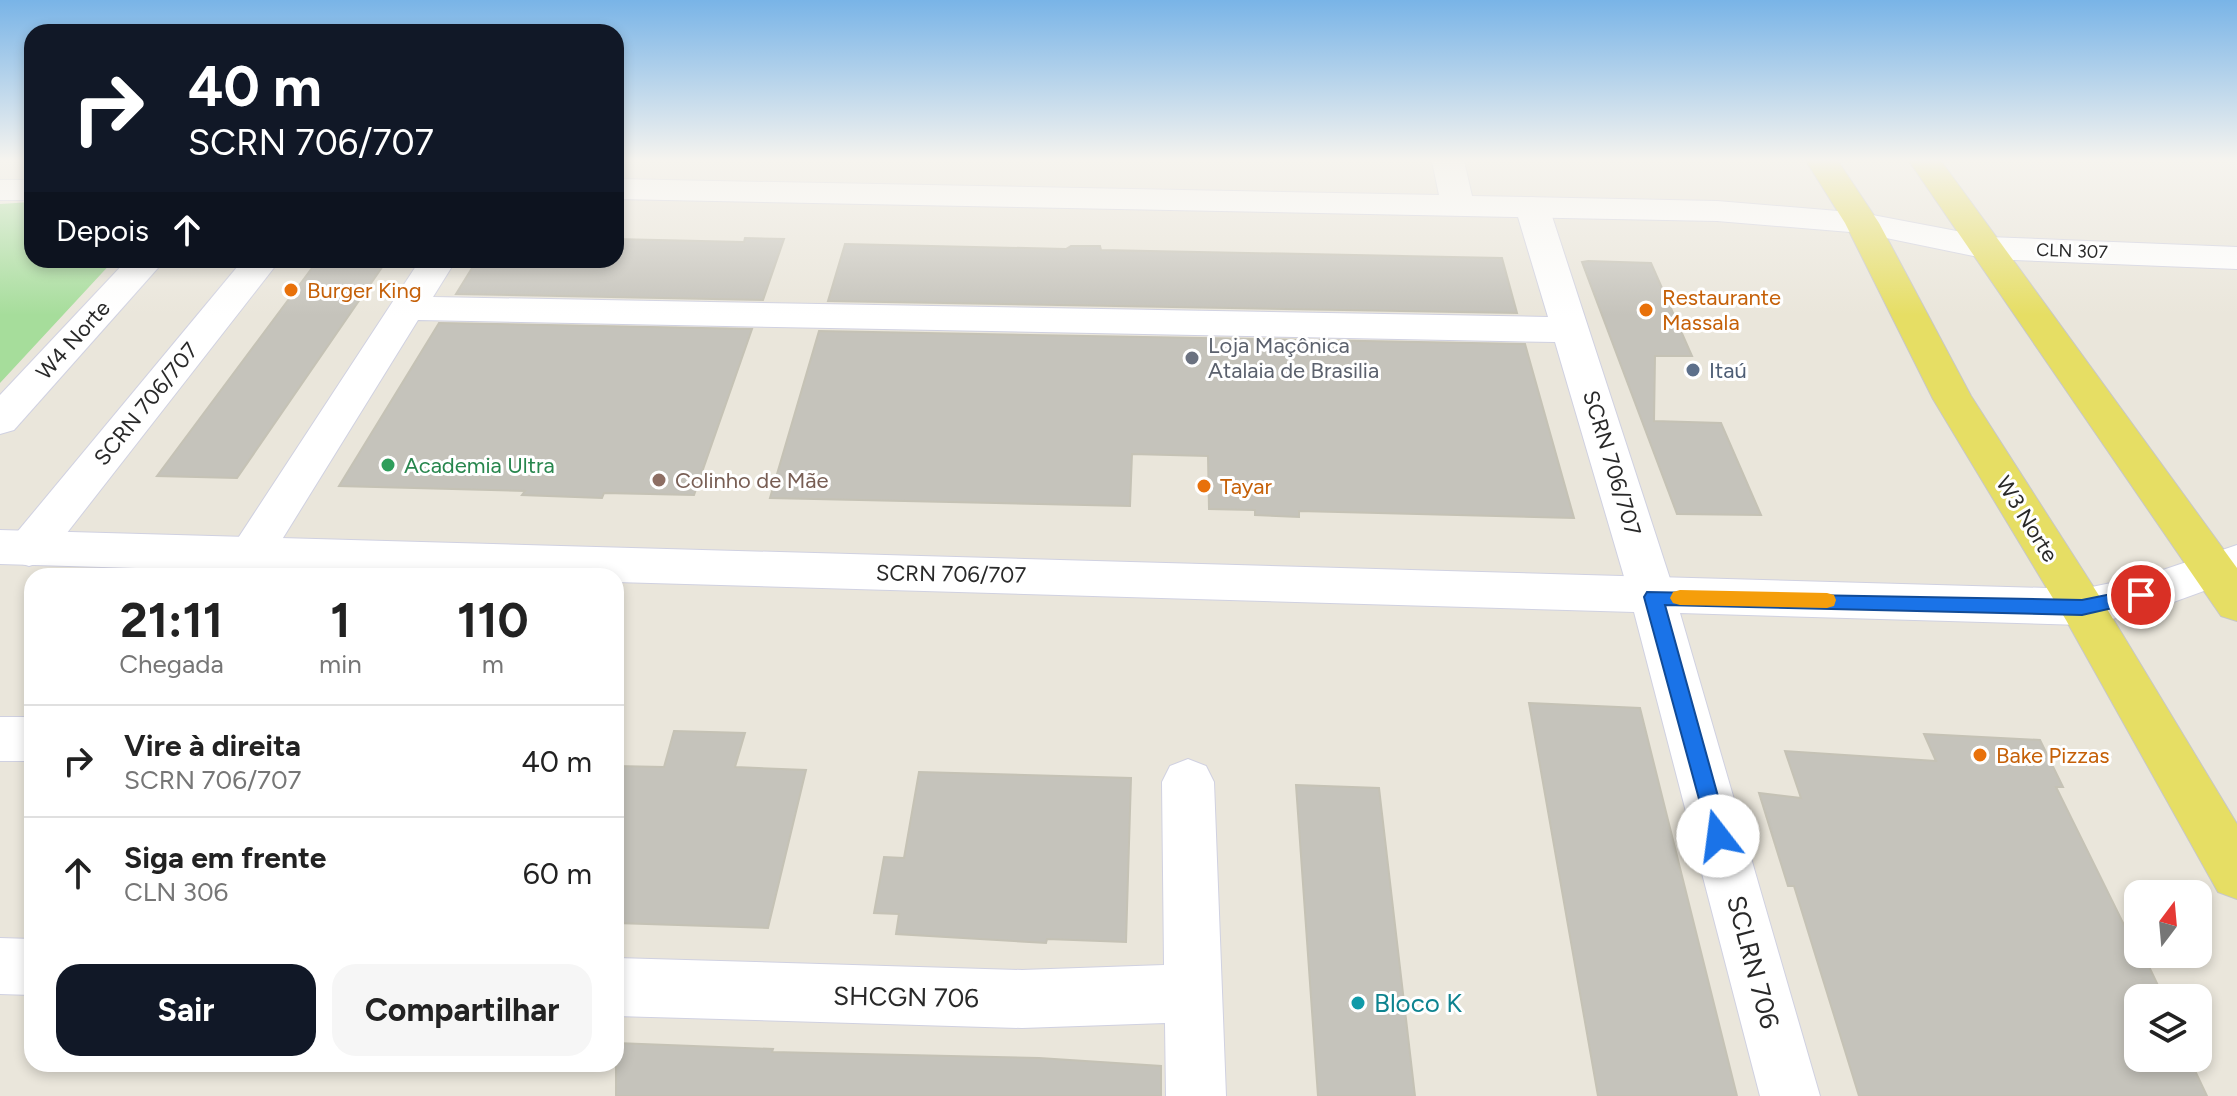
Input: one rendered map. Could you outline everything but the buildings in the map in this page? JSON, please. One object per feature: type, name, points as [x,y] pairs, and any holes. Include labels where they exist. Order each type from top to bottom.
[{"type":"main road","name":"W3 Norte","points":[[1855,212],[1953,399],[2082,607],[2237,874]]},
{"type":"main road","points":[[1962,212],[2070,371],[2229,577]]},
{"type":"street","name":"SCRN 706/707","points":[[1534,212],[1653,597]]},
{"type":"street","points":[[1731,212],[1862,223]]},
{"type":"street","name":"CLN 307","points":[[1862,223],[1988,248],[2237,258]]},
{"type":"street","name":"W4 Norte","points":[[0,420],[140,268]]},
{"type":"street","name":"SCRN 706/707","points":[[14,548],[255,268]]},
{"type":"street","points":[[249,555],[433,268]]},
{"type":"street","points":[[407,308],[1570,330]]},
{"type":"street","name":"SCRN 706/707","points":[[14,548],[1154,578],[1653,597],[2082,607],[2229,577]]},
{"type":"street","name":"SCLRN 706","points":[[1653,597],[1790,1096]]},
{"type":"street","points":[[0,739],[24,739]]},
{"type":"street","points":[[1188,782],[1196,1096]]},
{"type":"street","points":[[0,966],[24,967]]},
{"type":"street","name":"SHCGN 706","points":[[624,987],[1022,999],[1195,993]]},
{"type":"green space","points":[[0,212],[24,212],[24,268],[107,268],[0,383]]},
{"type":"slow traffic","points":[[1680,598],[1827,600]]},
{"type":"place","name":"Burger King","points":[[291,290]]},
{"type":"place","name":"Restaurante Massala","points":[[1646,310]]},
{"type":"place","name":"Loja Maçônica Atalaia de Brasilia","points":[[1192,358]]},
{"type":"place","name":"Itaú","points":[[1693,370]]},
{"type":"place","name":"Academia Ultra","points":[[388,465]]},
{"type":"place","name":"Colinho de Mãe","points":[[659,480]]},
{"type":"place","name":"Tayar","points":[[1204,486]]},
{"type":"place","name":"Bake Pizzas","points":[[1980,755]]},
{"type":"place","name":"Bloco K","points":[[1358,1003]]},
{"type":"route","points":[[1718,836],[1653,597],[2082,607],[2141,595]]}]
